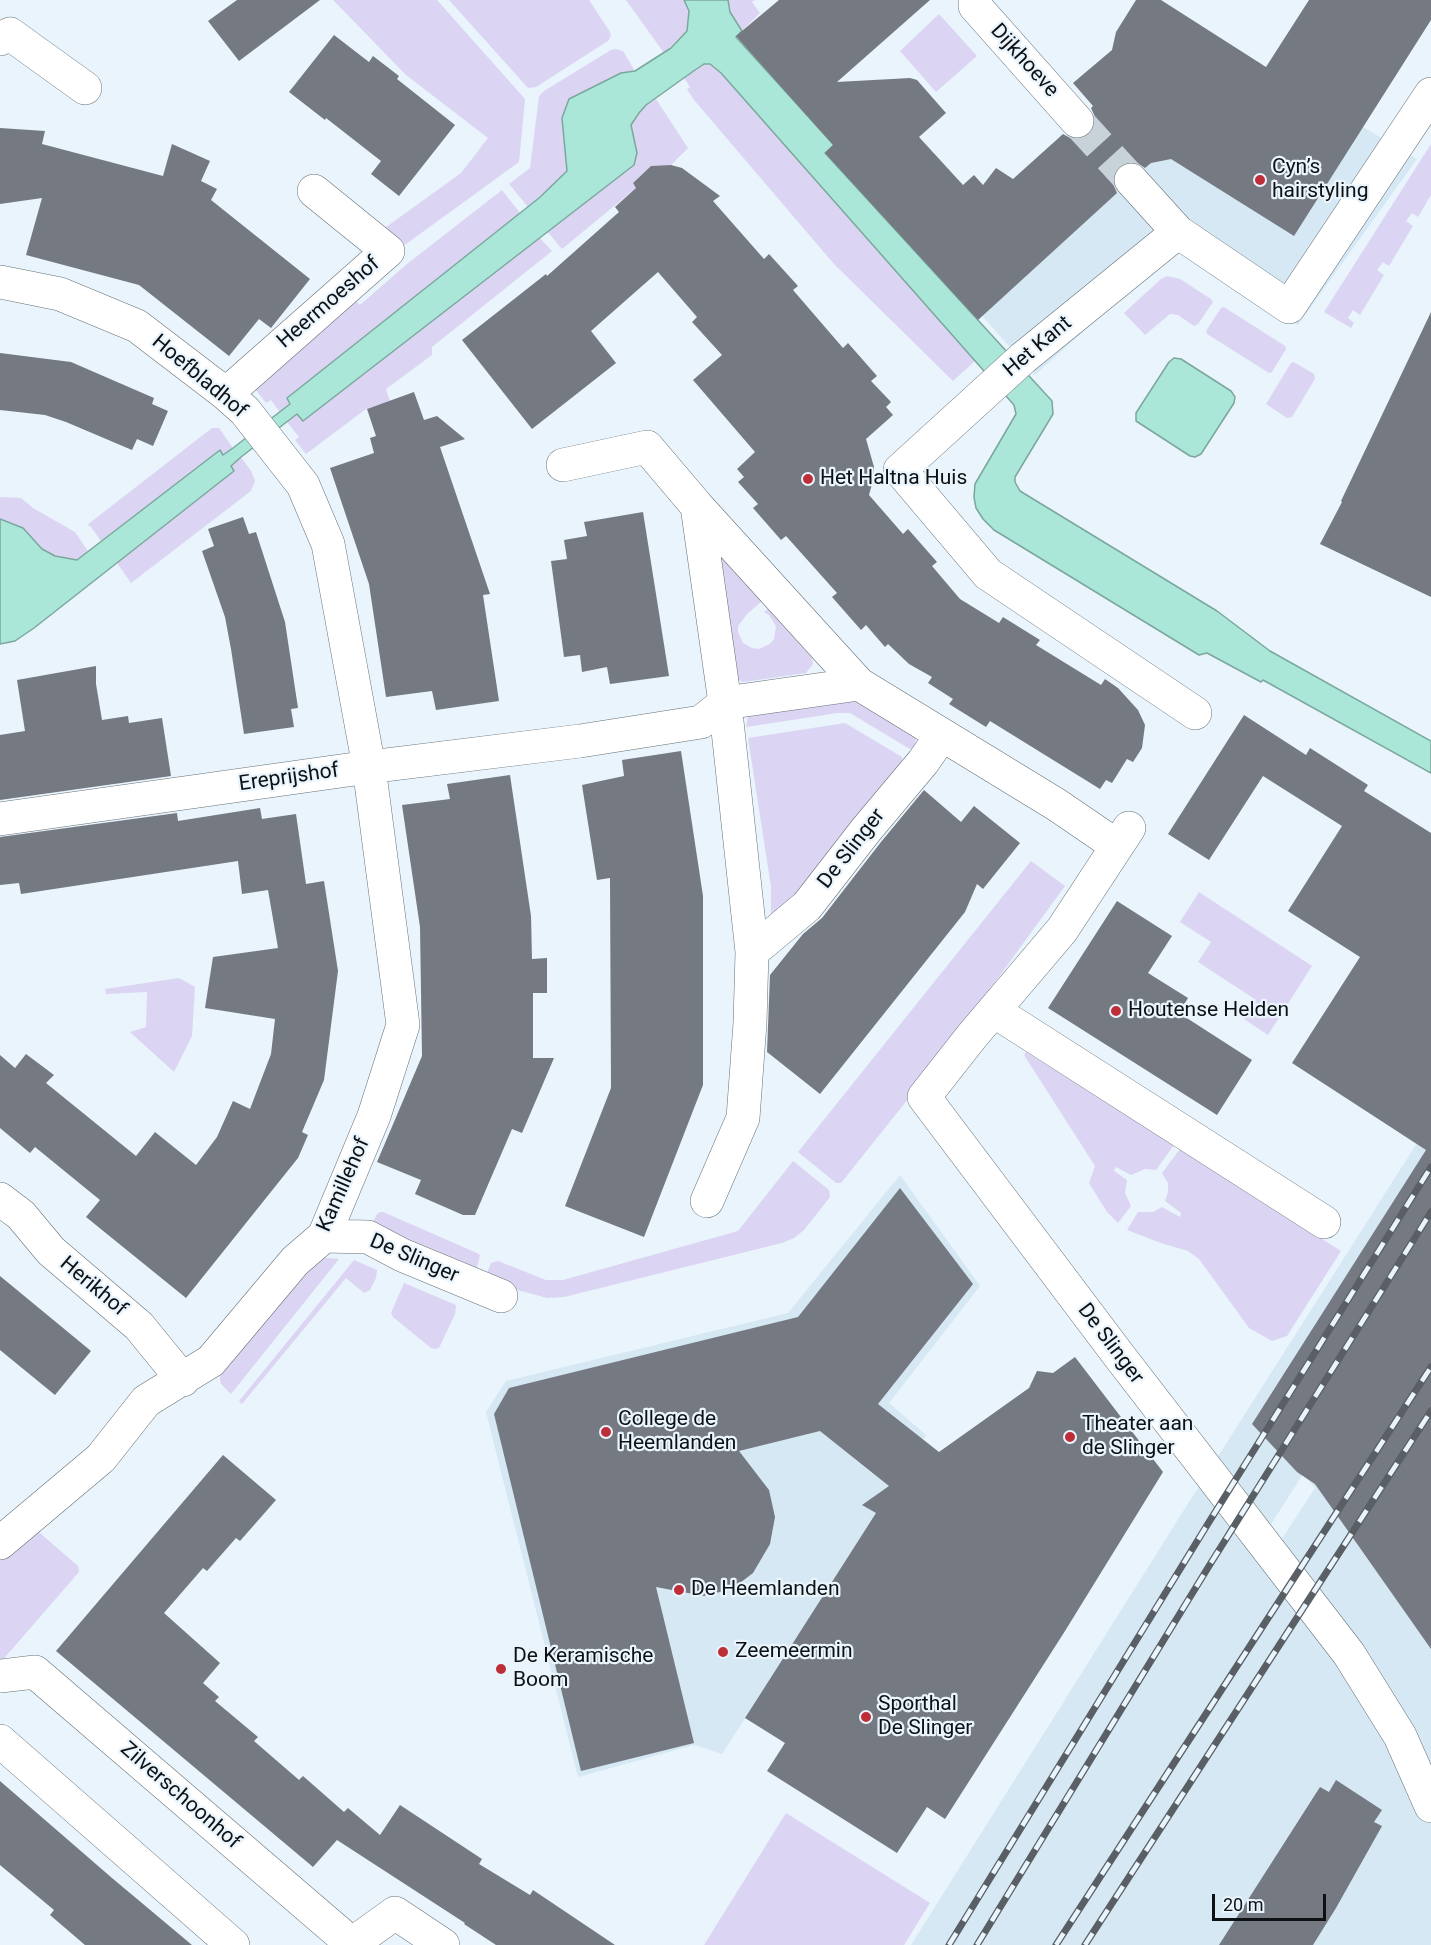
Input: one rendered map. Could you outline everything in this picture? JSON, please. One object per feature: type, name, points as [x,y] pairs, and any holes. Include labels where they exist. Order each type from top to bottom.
[{"type":"street","name":"Dijkhoeve","points":[[975,0],[975,6],[1077,121]]},
{"type":"street","points":[[3,29],[85,88]]},
{"type":"street","points":[[1131,180],[1178,232],[1289,307],[1431,93]]},
{"type":"street","name":"Heermoeshof","points":[[236,402],[388,251],[314,191]]},
{"type":"street","name":"Het Kant","points":[[1178,232],[1023,358],[900,470],[988,574],[1195,713]]},
{"type":"street","name":"Hoefbladhof","points":[[0,282],[60,294],[137,326],[236,402],[303,485],[328,544],[369,767]]},
{"type":"street","name":"De Slinger","points":[[563,465],[647,447],[697,506],[859,684],[1057,805],[1123,837],[1062,930],[972,1036],[924,1097],[1117,1353],[1349,1654],[1401,1736],[1431,1806]]},
{"type":"street","points":[[697,506],[725,703],[752,952],[750,1023],[743,1118],[707,1202]]},
{"type":"street","points":[[725,703],[859,684]]},
{"type":"street","name":"Ereprijshof","points":[[0,819],[369,767],[580,741],[701,722],[725,703]]},
{"type":"street","name":"De Slinger","points":[[752,952],[807,906],[923,762],[942,735]]},
{"type":"street","name":"Kamillehof","points":[[0,1542],[101,1458],[146,1401],[211,1361],[295,1261],[324,1236],[374,1116],[403,1025],[369,767]]},
{"type":"street","points":[[994,1011],[1324,1222]]},
{"type":"street","name":"Herikhof","points":[[0,1199],[21,1215],[51,1251],[139,1326],[183,1380]]},
{"type":"street","name":"De Slinger","points":[[324,1236],[368,1236],[402,1255],[501,1296]]},
{"type":"street","name":"Zilverschoonhof","points":[[0,1676],[35,1672],[352,1944],[395,1913],[443,1945]]},
{"type":"street","points":[[0,1741],[233,1945]]},
{"type":"shaded area","points":[[333,0],[437,0],[525,99],[519,162],[402,247],[382,230],[461,173],[488,138],[406,75]]},
{"type":"shaded area","points":[[449,0],[589,0],[611,36],[608,41],[536,87],[528,88]]},
{"type":"shaded area","points":[[626,0],[684,0],[689,11],[687,31],[664,53]]},
{"type":"shaded area","points":[[684,0],[728,0],[730,12],[742,31],[736,37],[834,145],[825,153],[1052,401],[1053,414],[1015,477],[1020,491],[1217,611],[1270,651],[1431,741],[1431,773],[1263,680],[1261,682],[1207,653],[1199,655],[994,530],[976,508],[975,484],[1016,414],[1014,405],[721,73],[710,64],[704,64],[695,70],[646,105],[639,113],[631,125],[637,153],[634,165],[303,421],[297,414],[241,457],[231,466],[234,471],[34,628],[15,641],[0,644],[0,519],[23,528],[42,549],[55,556],[77,560],[220,450],[223,455],[233,448],[290,404],[287,398],[539,198],[567,171],[562,118],[569,99],[621,73],[635,71],[671,48],[687,31],[689,11]]},
{"type":"shaded area","points":[[728,0],[755,0],[752,2],[760,13],[742,31],[730,12]]},
{"type":"shaded area","points":[[939,14],[977,56],[936,92],[900,51]]},
{"type":"shaded area","points":[[1204,33],[1417,159],[1298,325],[1179,245],[1035,375],[949,279]]},
{"type":"shaded area","points":[[616,49],[623,51],[635,71],[621,73],[562,118],[567,171],[528,207],[509,184],[530,168],[539,96]]},
{"type":"shaded area","points":[[704,64],[714,66],[975,361],[953,381],[834,264],[694,100],[687,89],[690,87],[684,78]]},
{"type":"shaded area","points":[[656,99],[688,148],[671,165],[649,168],[633,183],[636,188],[562,249],[547,231],[634,165],[635,142],[631,133],[631,125],[646,105]]},
{"type":"shaded area","points":[[1431,144],[1431,195],[1418,217],[1412,213],[1406,221],[1413,226],[1389,266],[1383,262],[1377,270],[1384,275],[1360,315],[1353,310],[1348,318],[1354,323],[1351,328],[1324,312]]},
{"type":"shaded area","points":[[502,190],[520,213],[287,398],[290,404],[280,412],[271,400],[266,403],[256,390],[267,372],[355,300],[360,305],[407,264]]},
{"type":"shaded area","points":[[539,237],[552,251],[432,347],[432,355],[386,389],[390,401],[366,409],[306,454],[295,440],[299,437],[287,422],[297,414],[303,421]]},
{"type":"shaded area","points":[[1167,276],[1180,279],[1213,302],[1198,324],[1194,326],[1178,315],[1170,314],[1145,335],[1124,313]]},
{"type":"shaded area","points":[[1224,307],[1285,346],[1286,349],[1272,372],[1269,373],[1207,334],[1206,331]]},
{"type":"shaded area","points":[[1174,358],[1181,359],[1231,391],[1235,397],[1234,403],[1201,454],[1195,457],[1136,421],[1136,413],[1169,362]]},
{"type":"shaded area","points":[[1294,362],[1314,374],[1315,379],[1292,417],[1287,418],[1266,404],[1291,363]]},
{"type":"shaded area","points":[[212,428],[219,428],[233,448],[223,455],[219,451],[101,541],[87,525]]},
{"type":"shaded area","points":[[241,457],[255,481],[251,491],[131,583],[117,563],[234,471],[230,466]]},
{"type":"shaded area","points":[[0,497],[21,498],[33,508],[75,532],[88,551],[77,560],[55,556],[42,549],[23,528],[0,519]]},
{"type":"shaded area","points":[[720,556],[762,601],[747,614],[738,626],[743,643],[759,649],[770,644],[774,639],[776,626],[769,615],[764,612],[768,609],[812,658],[813,664],[806,673],[743,682],[733,677]]},
{"type":"shaded area","points":[[847,696],[916,737],[915,748],[908,748],[850,713],[746,727],[748,716]]},
{"type":"shaded area","points":[[845,723],[902,757],[902,762],[782,915],[771,915],[771,887],[748,738]]},
{"type":"shaded area","points":[[1031,861],[1065,886],[928,1074],[841,1183],[836,1183],[798,1152]]},
{"type":"shaded area","points":[[1199,892],[1312,966],[1268,1035],[1244,1019],[1256,1000],[1198,962],[1211,942],[1180,922]]},
{"type":"shaded area","points":[[179,978],[195,987],[192,1036],[174,1072],[130,1032],[146,1027],[147,992],[106,994],[105,989]]},
{"type":"shaded area","points":[[1026,1052],[1174,1145],[1156,1170],[1145,1169],[1131,1175],[1116,1167],[1114,1171],[1127,1180],[1125,1193],[1131,1206],[1118,1223],[1107,1212],[1089,1183],[1095,1166],[1024,1055]]},
{"type":"shaded area","points":[[1431,1121],[1431,1945],[911,1945]],"holes":[[[1303,1474],[1315,1488],[1263,1568],[1252,1554]]]},
{"type":"shaded area","points":[[1180,1149],[1341,1251],[1287,1336],[1272,1341],[1249,1328],[1199,1259],[1188,1251],[1127,1230],[1138,1212],[1153,1212],[1162,1207],[1180,1217],[1181,1213],[1165,1201],[1168,1183],[1162,1173]]},
{"type":"shaded area","points":[[793,1161],[829,1190],[830,1197],[804,1230],[794,1238],[782,1243],[564,1297],[547,1298],[503,1286],[487,1273],[491,1263],[498,1261],[546,1280],[563,1280],[738,1231]]},
{"type":"shaded area","name":"De Heemlanden","points":[[900,1175],[980,1286],[889,1403],[926,1435],[722,1754],[694,1745],[578,1777],[486,1412],[506,1381],[788,1313]]},
{"type":"shaded area","points":[[380,1212],[477,1253],[480,1255],[477,1268],[372,1224]]},
{"type":"shaded area","points":[[317,1257],[339,1259],[231,1394],[221,1384],[219,1373]]},
{"type":"shaded area","points":[[354,1260],[377,1270],[370,1290],[364,1293],[346,1278],[242,1404],[239,1401]]},
{"type":"shaded area","points":[[404,1283],[456,1305],[455,1314],[439,1348],[431,1348],[393,1317],[391,1313]]},
{"type":"shaded area","points":[[33,1527],[78,1566],[79,1572],[0,1663],[0,1555]]},
{"type":"shaded area","points":[[786,1813],[930,1903],[904,1945],[704,1945]]},
{"type":"building","points":[[237,0],[320,0],[239,61],[208,21]]},
{"type":"building","points":[[779,0],[930,0],[837,82],[910,78],[917,80],[946,113],[919,137],[963,185],[974,175],[983,185],[996,168],[1013,179],[1063,134],[1072,139],[1090,135],[1095,126],[1095,117],[1091,108],[1093,106],[1073,83],[1112,50],[1116,32],[1136,0],[1161,0],[1266,67],[1309,0],[1431,0],[1431,20],[1294,236],[1171,159],[1151,163],[1145,168],[1136,162],[1127,162],[1118,167],[1113,175],[1113,184],[1117,193],[978,320],[825,153],[833,145],[736,36]]},
{"type":"building","points":[[334,35],[369,62],[373,56],[399,76],[397,79],[455,125],[399,196],[371,174],[381,161],[289,92]]},
{"type":"building","points":[[0,128],[45,131],[42,144],[163,176],[172,144],[210,161],[201,181],[217,189],[211,200],[310,279],[271,328],[259,319],[229,356],[139,285],[26,255],[42,198],[0,204]]},
{"type":"building","name":"Het Haltna Huis","points":[[671,165],[682,168],[720,196],[713,201],[764,259],[769,254],[798,286],[793,290],[843,348],[848,343],[877,376],[871,381],[891,402],[886,407],[893,415],[866,439],[874,467],[869,495],[903,534],[908,529],[937,562],[932,566],[960,599],[999,623],[1003,617],[1040,640],[1036,645],[1101,685],[1105,679],[1118,688],[1138,710],[1145,725],[1142,748],[1133,762],[1127,759],[1112,783],[1106,780],[1100,789],[990,721],[986,727],[949,704],[953,699],[928,683],[932,677],[909,664],[888,644],[885,647],[866,625],[861,630],[832,597],[837,593],[786,536],[781,540],[753,508],[758,504],[738,482],[744,477],[737,469],[755,452],[693,380],[722,355],[692,322],[697,317],[658,272],[591,331],[616,363],[532,429],[462,340],[546,274],[547,276],[619,212],[615,207],[636,188],[633,183],[651,166]]},
{"type":"building","points":[[1431,312],[1431,597],[1320,544]]},
{"type":"building","points":[[0,353],[71,362],[154,398],[152,404],[168,411],[153,446],[137,439],[132,450],[45,415],[0,410]]},
{"type":"building","points":[[414,392],[424,420],[437,416],[465,439],[440,447],[490,594],[483,595],[499,701],[436,710],[432,691],[386,697],[369,584],[330,468],[374,453],[370,438],[376,436],[367,409]]},
{"type":"building","points":[[643,512],[669,676],[610,684],[607,667],[582,672],[580,655],[564,657],[551,561],[567,559],[564,540],[587,536],[584,522]]},
{"type":"building","points":[[243,517],[249,534],[256,532],[285,622],[298,708],[291,709],[294,727],[244,734],[225,617],[202,551],[214,546],[208,529]]},
{"type":"building","points":[[96,666],[96,684],[102,720],[128,716],[129,723],[162,718],[171,776],[0,800],[0,735],[25,731],[17,680]]},
{"type":"building","points":[[1244,715],[1306,755],[1310,748],[1368,785],[1364,791],[1431,833],[1431,1649],[1315,1484],[1297,1472],[1252,1424],[1426,1150],[1292,1063],[1360,957],[1288,911],[1342,826],[1263,776],[1209,860],[1168,834]]},
{"type":"building","points":[[681,751],[703,896],[703,1085],[644,1237],[565,1206],[611,1088],[610,878],[597,880],[582,785],[624,776],[622,760]]},
{"type":"building","points":[[510,775],[531,916],[532,959],[547,958],[547,993],[533,993],[533,1058],[554,1058],[522,1133],[512,1129],[475,1215],[463,1215],[415,1194],[421,1180],[377,1162],[422,1056],[420,927],[402,805],[450,799],[447,784]]},
{"type":"building","points":[[924,790],[961,822],[974,806],[1020,843],[983,889],[977,884],[965,912],[820,1094],[767,1052],[770,975],[803,934],[822,918]]},
{"type":"building","points":[[260,808],[262,819],[296,814],[306,884],[324,881],[338,971],[324,1080],[302,1132],[308,1135],[298,1158],[186,1298],[86,1217],[100,1200],[35,1147],[30,1153],[0,1128],[0,1055],[15,1068],[26,1054],[54,1075],[46,1083],[136,1156],[155,1132],[196,1165],[217,1137],[233,1101],[250,1109],[271,1054],[275,1019],[205,1008],[213,957],[278,948],[268,890],[242,894],[238,861],[21,894],[19,883],[0,885],[0,837],[177,813],[178,821]]},
{"type":"building","name":"Houtense Helden","points":[[1117,901],[1172,936],[1148,973],[1188,998],[1179,1013],[1252,1060],[1217,1115],[1048,1008]]},
{"type":"building","points":[[900,1188],[973,1284],[878,1404],[939,1452],[1029,1388],[1037,1371],[1053,1373],[1075,1357],[1163,1472],[945,1819],[927,1807],[897,1853],[767,1771],[785,1743],[745,1718],[876,1513],[862,1505],[889,1486],[820,1431],[739,1451],[769,1490],[775,1517],[770,1544],[753,1573],[732,1589],[704,1596],[656,1587],[694,1743],[581,1771],[494,1414],[509,1388],[798,1317]]},
{"type":"building","points":[[0,1276],[91,1351],[55,1395],[0,1350]]},
{"type":"building","points":[[223,1455],[276,1500],[240,1541],[236,1538],[207,1571],[203,1568],[164,1613],[220,1663],[203,1683],[219,1697],[215,1701],[258,1737],[254,1741],[299,1780],[303,1776],[344,1812],[348,1808],[380,1835],[400,1805],[482,1859],[479,1864],[530,1895],[533,1890],[615,1945],[496,1945],[337,1840],[313,1867],[56,1651]]},
{"type":"building","points":[[1336,1780],[1382,1810],[1374,1822],[1382,1826],[1313,1945],[1219,1945],[1320,1787],[1329,1792]]},
{"type":"building","points":[[0,1781],[192,1945],[85,1945],[50,1915],[54,1910],[0,1865]]},
{"type":"tunnel","points":[[1077,121],[1131,180]]},
{"type":"railway","points":[[949,1945],[1431,1167]]},
{"type":"railway","points":[[977,1945],[1209,1566],[1431,1212]]},
{"type":"railway","points":[[1056,1945],[1431,1367]]},
{"type":"railway","points":[[1085,1945],[1431,1411]]},
{"type":"place","name":"Cyn’s hairstyling","points":[[1260,180]]},
{"type":"place","name":"Het Haltna Huis","points":[[808,479]]},
{"type":"place","name":"Houtense Helden","points":[[1116,1011]]},
{"type":"place","name":"College de Heemlanden","points":[[606,1432]]},
{"type":"place","name":"Theater aan de Slinger","points":[[1070,1437]]},
{"type":"place","name":"De Heemlanden","points":[[679,1590]]},
{"type":"place","name":"Zeemeermin","points":[[723,1652]]},
{"type":"place","name":"De Keramische Boom","points":[[501,1669]]},
{"type":"place","name":"Sporthal De Slinger","points":[[866,1717]]}]
